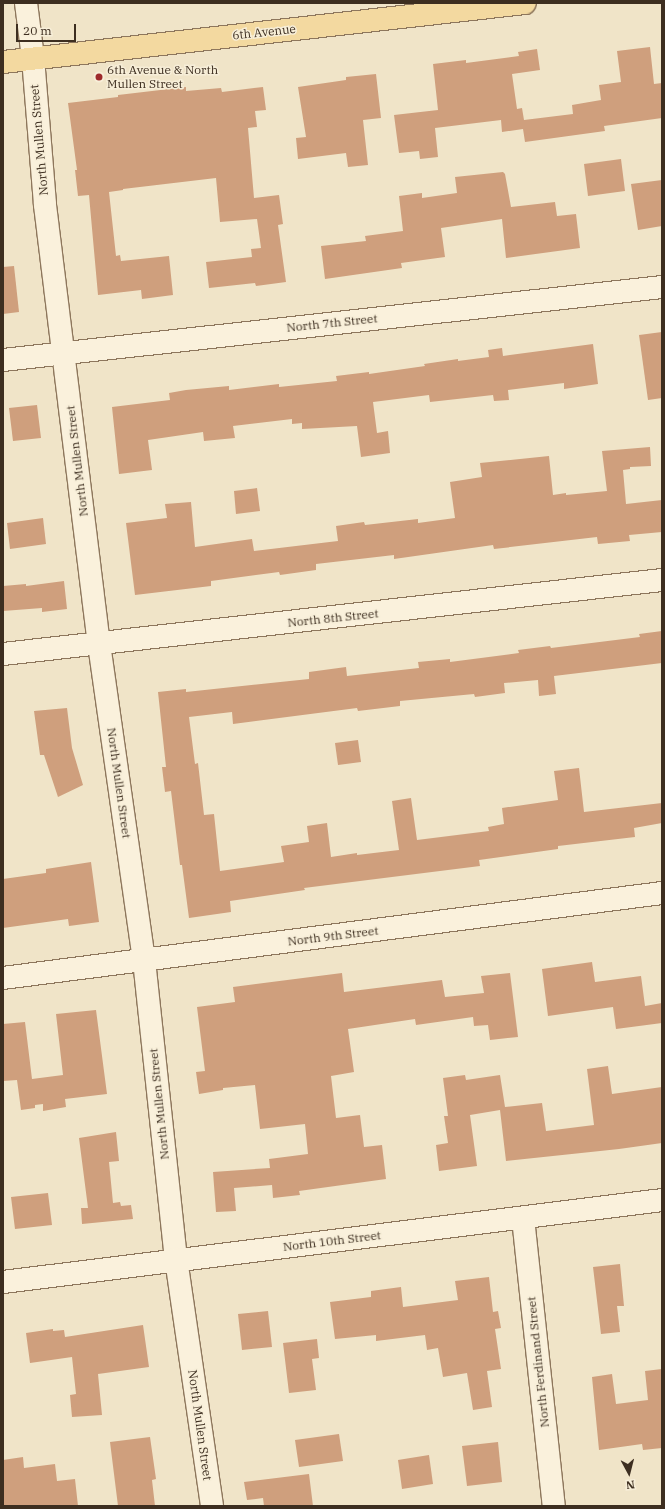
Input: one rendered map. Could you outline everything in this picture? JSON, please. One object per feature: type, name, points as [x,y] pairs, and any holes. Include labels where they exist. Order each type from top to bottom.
[{"type":"main road","name":"6th Avenue","points":[[3,62],[525,3]]},
{"type":"street","name":"North Mullen Street","points":[[26,3],[33,58],[45,205],[99,644],[144,960],[176,1259],[212,1506]]},
{"type":"street","name":"North 7th Street","points":[[3,360],[662,287]]},
{"type":"street","name":"North 8th Street","points":[[3,654],[662,580]]},
{"type":"street","name":"North 9th Street","points":[[3,978],[662,893]]},
{"type":"street","name":"North 10th Street","points":[[3,1282],[176,1259],[662,1200]]},
{"type":"street","name":"North Ferdinand Street","points":[[523,1218],[554,1506]]},
{"type":"building","points":[[650,47],[654,84],[662,83],[662,118],[604,126],[605,131],[525,142],[523,129],[502,132],[501,120],[435,128],[438,157],[420,159],[419,151],[399,153],[394,115],[438,110],[433,64],[466,60],[466,63],[519,56],[518,52],[537,49],[540,70],[512,74],[517,109],[522,108],[524,120],[573,114],[572,105],[601,100],[599,85],[621,82],[617,51]]},
{"type":"building","points":[[376,74],[381,118],[363,120],[368,165],[348,167],[346,153],[298,159],[296,138],[306,137],[298,87],[346,80],[346,77]]},
{"type":"building","points":[[186,87],[186,91],[221,88],[222,92],[263,87],[266,110],[255,111],[257,127],[248,128],[254,198],[279,195],[283,224],[278,225],[286,282],[256,286],[255,283],[209,288],[206,262],[252,257],[251,249],[261,248],[257,219],[220,222],[216,178],[109,192],[116,256],[120,255],[121,261],[169,256],[173,295],[142,299],[141,290],[98,295],[89,195],[78,196],[75,170],[77,170],[68,103],[118,97],[118,95]]},
{"type":"building","points":[[621,159],[625,191],[588,196],[584,164]]},
{"type":"building","points":[[503,172],[505,174],[511,207],[555,202],[557,216],[576,214],[580,248],[506,258],[502,219],[441,228],[445,257],[401,263],[402,268],[325,279],[321,246],[366,241],[365,236],[403,231],[399,196],[422,193],[422,198],[457,193],[455,177]]},
{"type":"building","points":[[662,180],[662,226],[638,230],[631,184]]},
{"type":"building","points":[[14,266],[19,312],[3,314],[3,267]]},
{"type":"building","points":[[662,332],[662,398],[648,400],[639,335]]},
{"type":"building","points":[[593,344],[598,384],[564,389],[564,383],[508,390],[509,400],[494,401],[493,395],[430,402],[429,395],[373,402],[377,433],[388,431],[390,453],[361,457],[357,426],[302,429],[302,423],[292,424],[292,419],[233,426],[235,438],[204,441],[203,432],[148,440],[152,470],[119,474],[112,407],[170,400],[169,393],[186,390],[229,386],[229,390],[279,384],[279,387],[337,381],[336,376],[369,372],[369,374],[425,366],[424,364],[458,359],[458,361],[489,357],[488,350],[502,348],[503,356]]},
{"type":"building","points":[[37,405],[41,438],[13,441],[9,408]]},
{"type":"building","points":[[650,447],[651,466],[630,467],[630,469],[623,470],[626,504],[662,500],[662,532],[629,535],[630,541],[598,544],[597,537],[494,549],[493,545],[394,559],[394,555],[316,564],[316,570],[280,575],[279,572],[211,581],[211,586],[135,595],[126,523],[167,518],[165,504],[191,502],[195,547],[252,539],[254,551],[338,541],[336,526],[364,522],[365,525],[418,519],[418,523],[455,518],[450,482],[482,477],[480,463],[549,456],[553,495],[607,491],[602,451]]},
{"type":"building","points":[[257,488],[260,511],[236,514],[234,491]]},
{"type":"building","points":[[43,518],[46,544],[10,549],[7,523]]},
{"type":"building","points":[[64,581],[67,609],[42,612],[42,608],[3,611],[3,586],[26,584],[26,586]]},
{"type":"building","points":[[662,631],[662,663],[554,676],[556,694],[539,696],[538,680],[504,683],[505,693],[475,697],[474,694],[400,701],[400,706],[358,711],[357,708],[233,724],[232,712],[189,717],[195,764],[198,763],[204,815],[214,814],[220,871],[284,862],[281,846],[309,842],[307,826],[327,823],[331,857],[357,853],[357,855],[399,850],[392,801],[411,798],[417,840],[489,831],[488,827],[504,824],[502,808],[558,800],[554,771],[579,768],[584,812],[662,803],[662,823],[634,828],[635,837],[558,846],[558,849],[479,860],[480,866],[304,888],[305,890],[230,901],[231,912],[189,918],[182,865],[180,865],[171,791],[165,792],[162,767],[166,767],[158,692],[186,689],[186,692],[309,679],[309,672],[346,667],[347,676],[419,668],[418,662],[450,659],[450,662],[519,653],[518,650],[550,646],[551,648],[640,637],[639,634]]},
{"type":"building","points":[[67,708],[72,748],[83,785],[58,797],[44,755],[40,755],[34,711]]},
{"type":"building","points":[[358,740],[361,762],[338,765],[335,743]]},
{"type":"building","points":[[91,862],[99,922],[69,926],[68,919],[3,928],[3,879],[46,873],[46,869]]},
{"type":"building","points":[[592,962],[595,982],[641,976],[645,1006],[662,1003],[662,1023],[616,1029],[613,1007],[548,1016],[542,969]]},
{"type":"building","points":[[342,973],[344,992],[442,980],[445,997],[484,993],[481,976],[510,973],[518,1037],[490,1040],[488,1025],[474,1026],[473,1017],[416,1025],[415,1019],[348,1029],[354,1072],[331,1076],[336,1118],[360,1115],[364,1147],[382,1145],[386,1179],[299,1191],[300,1195],[273,1198],[272,1185],[234,1188],[236,1211],[216,1212],[213,1172],[270,1168],[269,1159],[308,1154],[305,1124],[260,1129],[255,1085],[223,1088],[223,1090],[199,1094],[196,1072],[205,1071],[197,1007],[235,1002],[233,987]]},
{"type":"building","points":[[96,1010],[107,1094],[65,1099],[66,1107],[43,1111],[43,1104],[35,1105],[35,1108],[21,1110],[17,1080],[3,1081],[3,1024],[25,1022],[32,1079],[63,1075],[56,1014]]},
{"type":"building","points":[[608,1066],[612,1094],[662,1087],[662,1143],[506,1161],[500,1110],[470,1115],[477,1166],[439,1171],[436,1145],[448,1143],[444,1116],[448,1116],[443,1078],[465,1075],[466,1080],[500,1075],[505,1107],[542,1103],[546,1131],[594,1125],[587,1069]]},
{"type":"building","points":[[116,1132],[119,1161],[109,1162],[113,1203],[120,1202],[121,1206],[131,1205],[133,1219],[82,1224],[81,1208],[88,1208],[79,1138]]},
{"type":"building","points":[[48,1193],[52,1225],[15,1229],[11,1197]]},
{"type":"building","points":[[620,1264],[624,1306],[617,1306],[620,1332],[601,1334],[593,1267]]},
{"type":"building","points":[[489,1277],[493,1312],[498,1311],[501,1328],[495,1329],[501,1369],[487,1371],[492,1407],[473,1410],[467,1373],[443,1377],[438,1348],[427,1350],[425,1335],[376,1341],[376,1335],[335,1339],[330,1302],[371,1297],[371,1291],[401,1287],[403,1307],[458,1300],[455,1281]]},
{"type":"building","points":[[268,1311],[272,1347],[242,1350],[238,1314]]},
{"type":"building","points":[[143,1325],[149,1367],[98,1374],[102,1415],[72,1417],[70,1395],[76,1394],[72,1357],[30,1363],[26,1333],[53,1329],[53,1331],[64,1330],[65,1337]]},
{"type":"building","points":[[317,1339],[319,1358],[312,1359],[316,1390],[289,1393],[283,1343]]},
{"type":"building","points":[[662,1369],[662,1448],[643,1450],[642,1444],[599,1450],[592,1377],[612,1374],[616,1404],[648,1400],[645,1371]]},
{"type":"building","points":[[339,1434],[343,1461],[299,1467],[295,1440]]},
{"type":"building","points":[[150,1437],[156,1479],[152,1480],[155,1506],[118,1506],[110,1442]]},
{"type":"building","points":[[498,1442],[502,1482],[467,1486],[462,1446]]},
{"type":"building","points":[[429,1455],[433,1484],[402,1489],[398,1460]]},
{"type":"building","points":[[23,1457],[24,1468],[55,1464],[57,1481],[75,1479],[78,1506],[3,1506],[3,1460]]},
{"type":"building","points":[[309,1474],[313,1506],[264,1506],[263,1498],[247,1500],[244,1482]]},
{"type":"place","name":"6th Avenue & North Mullen Street","points":[[99,77]]}]
